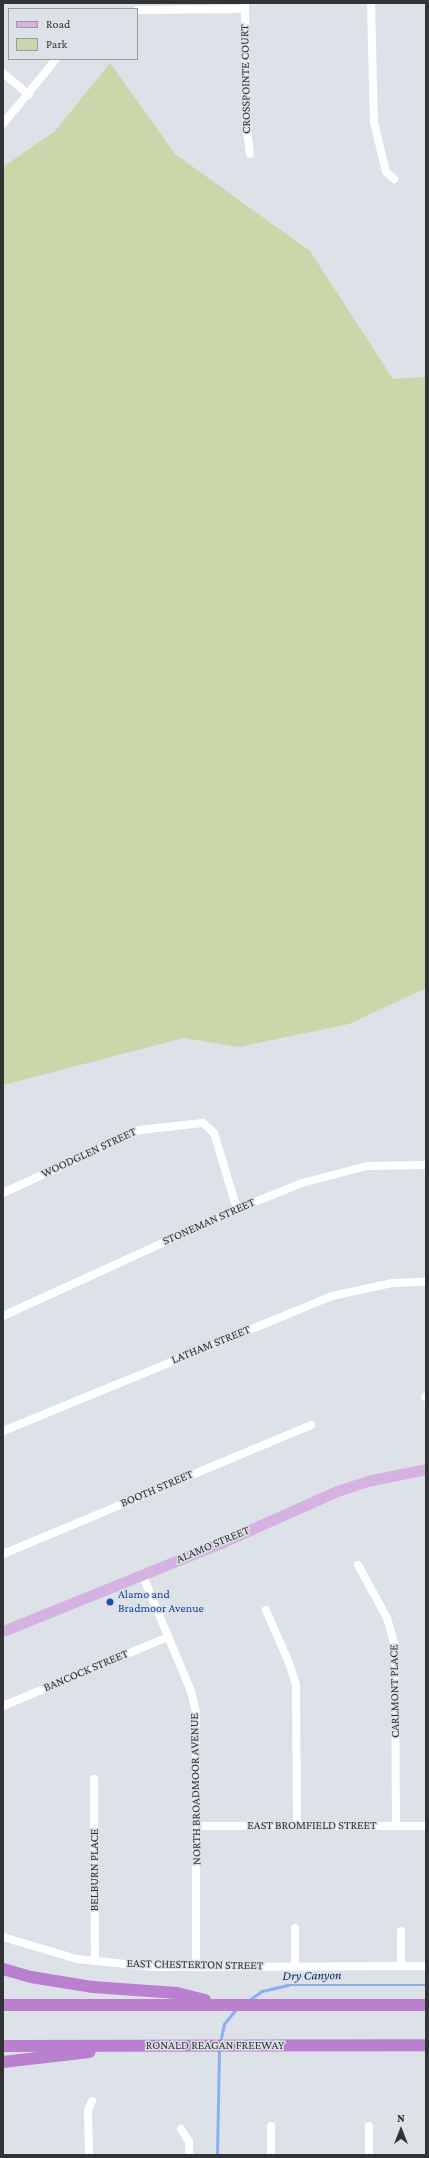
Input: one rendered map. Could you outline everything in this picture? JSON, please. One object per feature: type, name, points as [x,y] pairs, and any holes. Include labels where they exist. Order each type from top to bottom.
[{"type":"highway","points":[[3,1969],[31,1977],[93,1987],[177,1993],[228,2005]]},
{"type":"highway","points":[[3,2004],[426,2005]]},
{"type":"highway","name":"RONALD REAGAN FREEWAY","points":[[3,2046],[426,2045]]},
{"type":"highway","points":[[3,2062],[153,2046]]},
{"type":"main road","name":"ALAMO STREET","points":[[3,1631],[223,1542],[337,1491],[367,1481],[426,1469]]},
{"type":"street","points":[[370,3],[374,122],[386,172],[394,179]]},
{"type":"street","points":[[138,10],[245,6]]},
{"type":"street","name":"CROSSPOINTE COURT","points":[[245,6],[246,122],[250,154]]},
{"type":"street","points":[[3,124],[29,95],[55,60]]},
{"type":"street","points":[[3,73],[29,95]]},
{"type":"street","name":"WOODGLEN STREET","points":[[3,1193],[140,1130],[203,1123],[214,1133],[237,1209]]},
{"type":"street","name":"STONEMAN STREET","points":[[3,1316],[237,1209],[302,1182],[345,1170],[367,1166],[426,1165]]},
{"type":"street","name":"LATHAM STREET","points":[[3,1431],[332,1296],[392,1284],[426,1282]]},
{"type":"street","name":"BOOTH STREET","points":[[3,1554],[311,1425]]},
{"type":"street","name":"CARLMONT PLACE","points":[[358,1565],[387,1618],[395,1646],[396,1826]]},
{"type":"street","name":"NORTH BROADMOOR AVENUE","points":[[142,1574],[191,1691],[196,1713],[196,1967]]},
{"type":"street","points":[[266,1610],[289,1663],[296,1686],[297,1826]]},
{"type":"street","name":"BANCOCK STREET","points":[[3,1706],[168,1636]]},
{"type":"street","name":"BELBURN PLACE","points":[[94,1779],[95,1961]]},
{"type":"street","name":"EAST BROMFIELD STREET","points":[[197,1826],[426,1826]]},
{"type":"street","points":[[295,1928],[295,1967]]},
{"type":"street","points":[[401,1931],[401,1966]]},
{"type":"street","name":"EAST CHESTERTON STREET","points":[[3,1938],[60,1955],[95,1961],[155,1967],[426,1966]]},
{"type":"street","points":[[89,2155],[88,2110],[92,2101]]},
{"type":"street","points":[[271,2126],[271,2155]]},
{"type":"street","points":[[369,2126],[369,2155]]},
{"type":"street","points":[[181,2129],[189,2142],[189,2155]]},
{"type":"green space","points":[[110,63],[175,154],[310,251],[393,379],[426,377],[426,988],[349,1024],[238,1047],[184,1038],[3,1085],[3,167],[55,131]]},
{"type":"waterway","name":"Dry Canyon","points":[[248,2001],[262,1991],[288,1985],[426,1985]]},
{"type":"waterway","name":"Dry Canyon","points":[[220,2043],[224,2024],[236,2009]]},
{"type":"waterway","name":"Dry Canyon","points":[[217,2155],[219,2050]]},
{"type":"place","name":"Alamo and Bradmoor Avenue","points":[[110,1602]]}]
